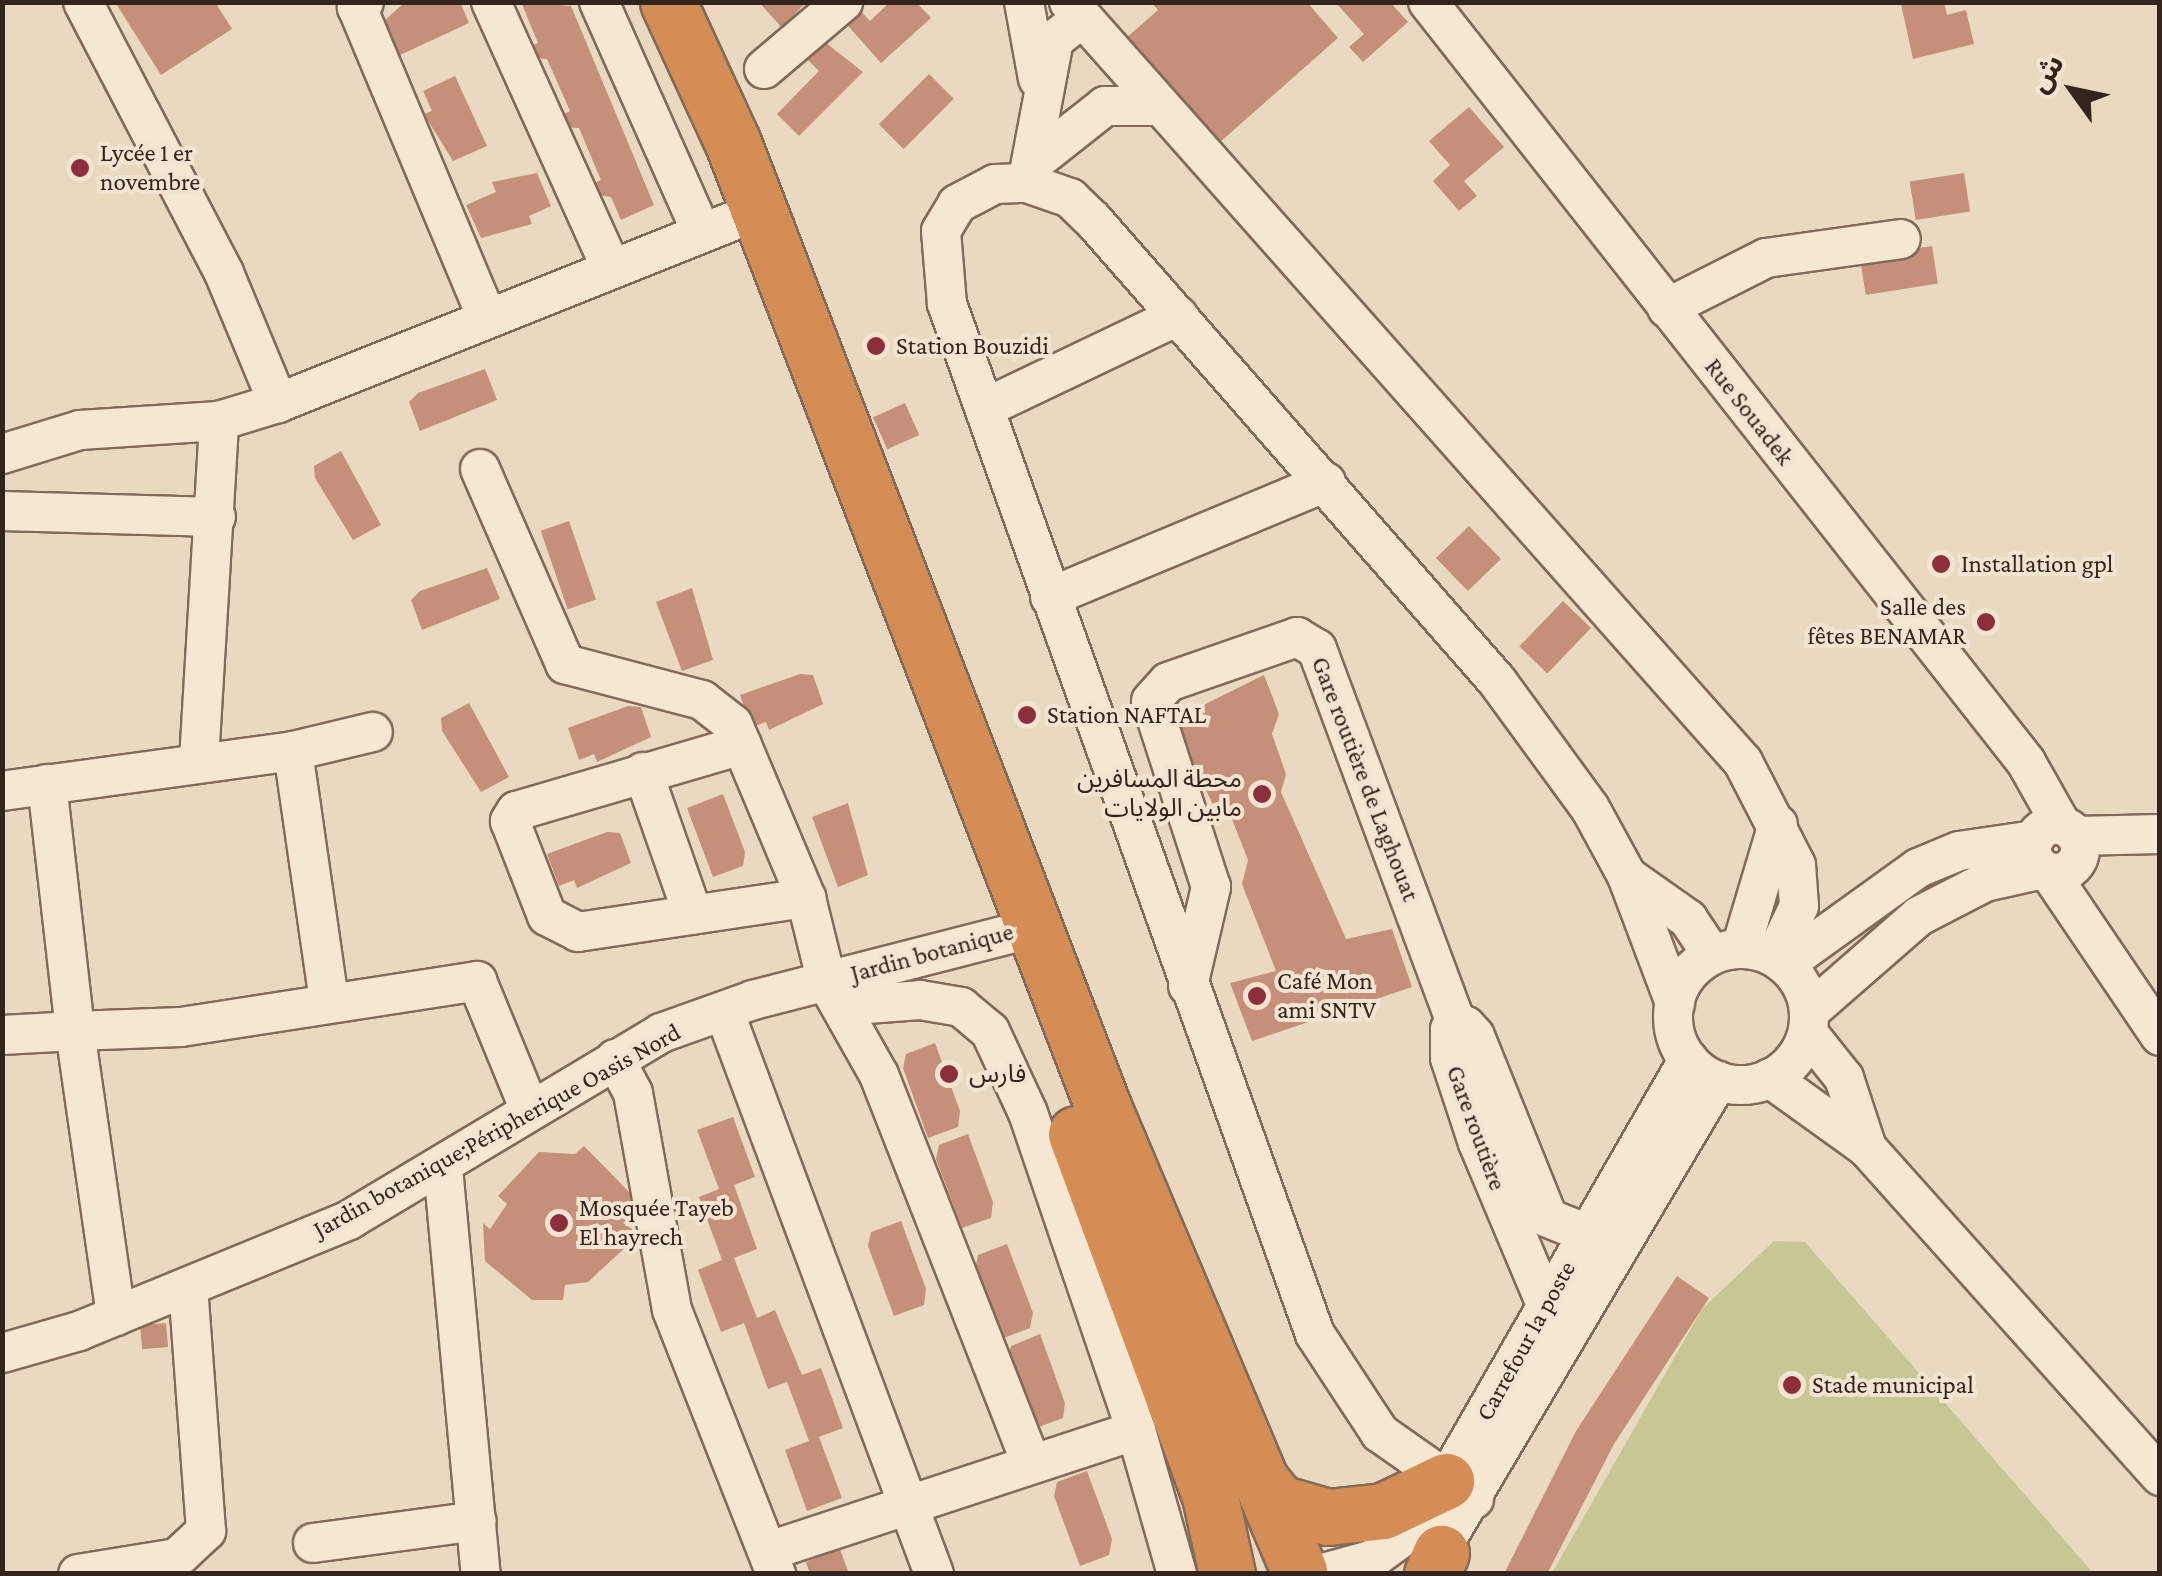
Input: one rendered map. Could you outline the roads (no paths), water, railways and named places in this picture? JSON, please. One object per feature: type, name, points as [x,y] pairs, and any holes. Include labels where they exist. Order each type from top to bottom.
[{"type":"highway","points":[[628,2],[716,228],[1296,1573]]},
{"type":"highway","points":[[668,2],[732,143],[1021,928],[1210,1496],[1228,1574]]},
{"type":"highway","points":[[1246,1460],[1279,1503],[1328,1517],[1382,1512],[1460,1490]]},
{"type":"street","points":[[83,2],[224,273],[278,404]]},
{"type":"street","points":[[491,2],[610,266]]},
{"type":"street","points":[[2,454],[80,430],[219,421],[278,404],[610,266],[716,228],[599,2]]},
{"type":"street","points":[[764,70],[843,2]]},
{"type":"street","points":[[1024,2],[1041,92]]},
{"type":"street","name":"Rue Souadek","points":[[1428,2],[2016,749],[2099,936],[2160,1036]]},
{"type":"street","points":[[358,4],[487,318]]},
{"type":"street","points":[[1033,171],[1041,92],[1054,40],[1077,22],[1087,23],[1705,712],[1778,824],[1796,865],[1799,906],[1753,956]]},
{"type":"street","points":[[1072,133],[1104,58],[1087,23]]},
{"type":"street","points":[[1158,106],[1105,106],[1033,171],[976,191],[941,232],[947,304],[1188,986],[1316,1334],[1367,1418],[1460,1490]]},
{"type":"street","points":[[1033,171],[1070,198],[1178,316],[1497,681],[1627,876],[1703,1070],[1770,1078],[1867,1148],[2160,1476]]},
{"type":"street","points":[[1666,308],[1766,258],[1901,238]]},
{"type":"street","points":[[985,408],[1178,316]]},
{"type":"street","points":[[199,761],[219,421]]},
{"type":"street","points":[[480,469],[566,664],[702,700],[722,712],[742,745],[806,898],[834,994],[880,1074],[1030,1460]]},
{"type":"street","points":[[1050,597],[1326,482]]},
{"type":"street","points":[[2,511],[216,516]]},
{"type":"street","name":"Gare routière de Laghouat","points":[[1188,986],[1211,887],[1151,702],[1168,682],[1298,636],[1318,649],[1457,1025]]},
{"type":"street","points":[[2,791],[293,751],[373,732]]},
{"type":"street","points":[[742,745],[526,804],[510,821],[561,928],[693,915],[806,898]]},
{"type":"street","points":[[293,751],[328,1001]]},
{"type":"street","points":[[643,772],[693,915]]},
{"type":"street","points":[[47,784],[74,1031],[116,1316]]},
{"type":"street","points":[[1770,1078],[1808,1022],[1919,916],[1985,882],[2147,834]]},
{"type":"street","points":[[1674,1002],[1918,868],[1960,851],[2063,857]]},
{"type":"street","points":[[1627,876],[1688,919],[1753,956],[1808,1022],[1844,1078],[1867,1148]]},
{"type":"street","name":"Jardin botanique","points":[[834,994],[1021,928]]},
{"type":"street","points":[[2,1036],[181,1026],[476,981],[530,1110]]},
{"type":"street","points":[[834,994],[961,1007],[990,1031],[1035,1131],[1136,1430],[1177,1574]]},
{"type":"street","name":"Jardin botanique;Péripherique Oasis Nord","points":[[2,1353],[116,1316],[349,1220],[443,1168],[614,1059],[724,1010],[834,994]]},
{"type":"street","points":[[724,1010],[934,1574]]},
{"type":"street","name":"Gare routière","points":[[1547,1307],[1462,1098],[1446,1042],[1457,1025],[1475,1036],[1548,1218],[1585,1233]]},
{"type":"street","points":[[614,1059],[645,1145],[672,1310],[773,1562],[908,1504],[1030,1460],[1136,1430]]},
{"type":"street","name":"Carrefour la poste","points":[[1296,1573],[1371,1560],[1460,1490],[1703,1070]]},
{"type":"street","name":"Carrefour la poste","points":[[1433,1567],[1460,1490],[1585,1233],[1703,1070]]},
{"type":"street","points":[[443,1168],[481,1574]]},
{"type":"street","points":[[78,1574],[191,1562],[206,1531],[210,1486],[188,1288]]},
{"type":"street","points":[[313,1543],[477,1522]]},
{"type":"place","name":"Lycée 1 er novembre","points":[[80,168]]},
{"type":"place","name":"Station Bouzidi","points":[[876,346]]},
{"type":"place","name":"Installation gpl","points":[[1941,564]]},
{"type":"place","name":"Salle des fêtes BENAMAR","points":[[1986,622]]},
{"type":"place","name":"Station NAFTAL","points":[[1027,715]]},
{"type":"place","name":"محطة المسافرين مابين الولايات","points":[[1262,794]]},
{"type":"place","name":"Café Mon ami SNTV","points":[[1257,996]]},
{"type":"place","name":"فارس","points":[[949,1074]]},
{"type":"place","name":"Mosquée Tayeb El hayrech","points":[[559,1223]]},
{"type":"place","name":"Stade municipal","points":[[1792,1385]]}]
